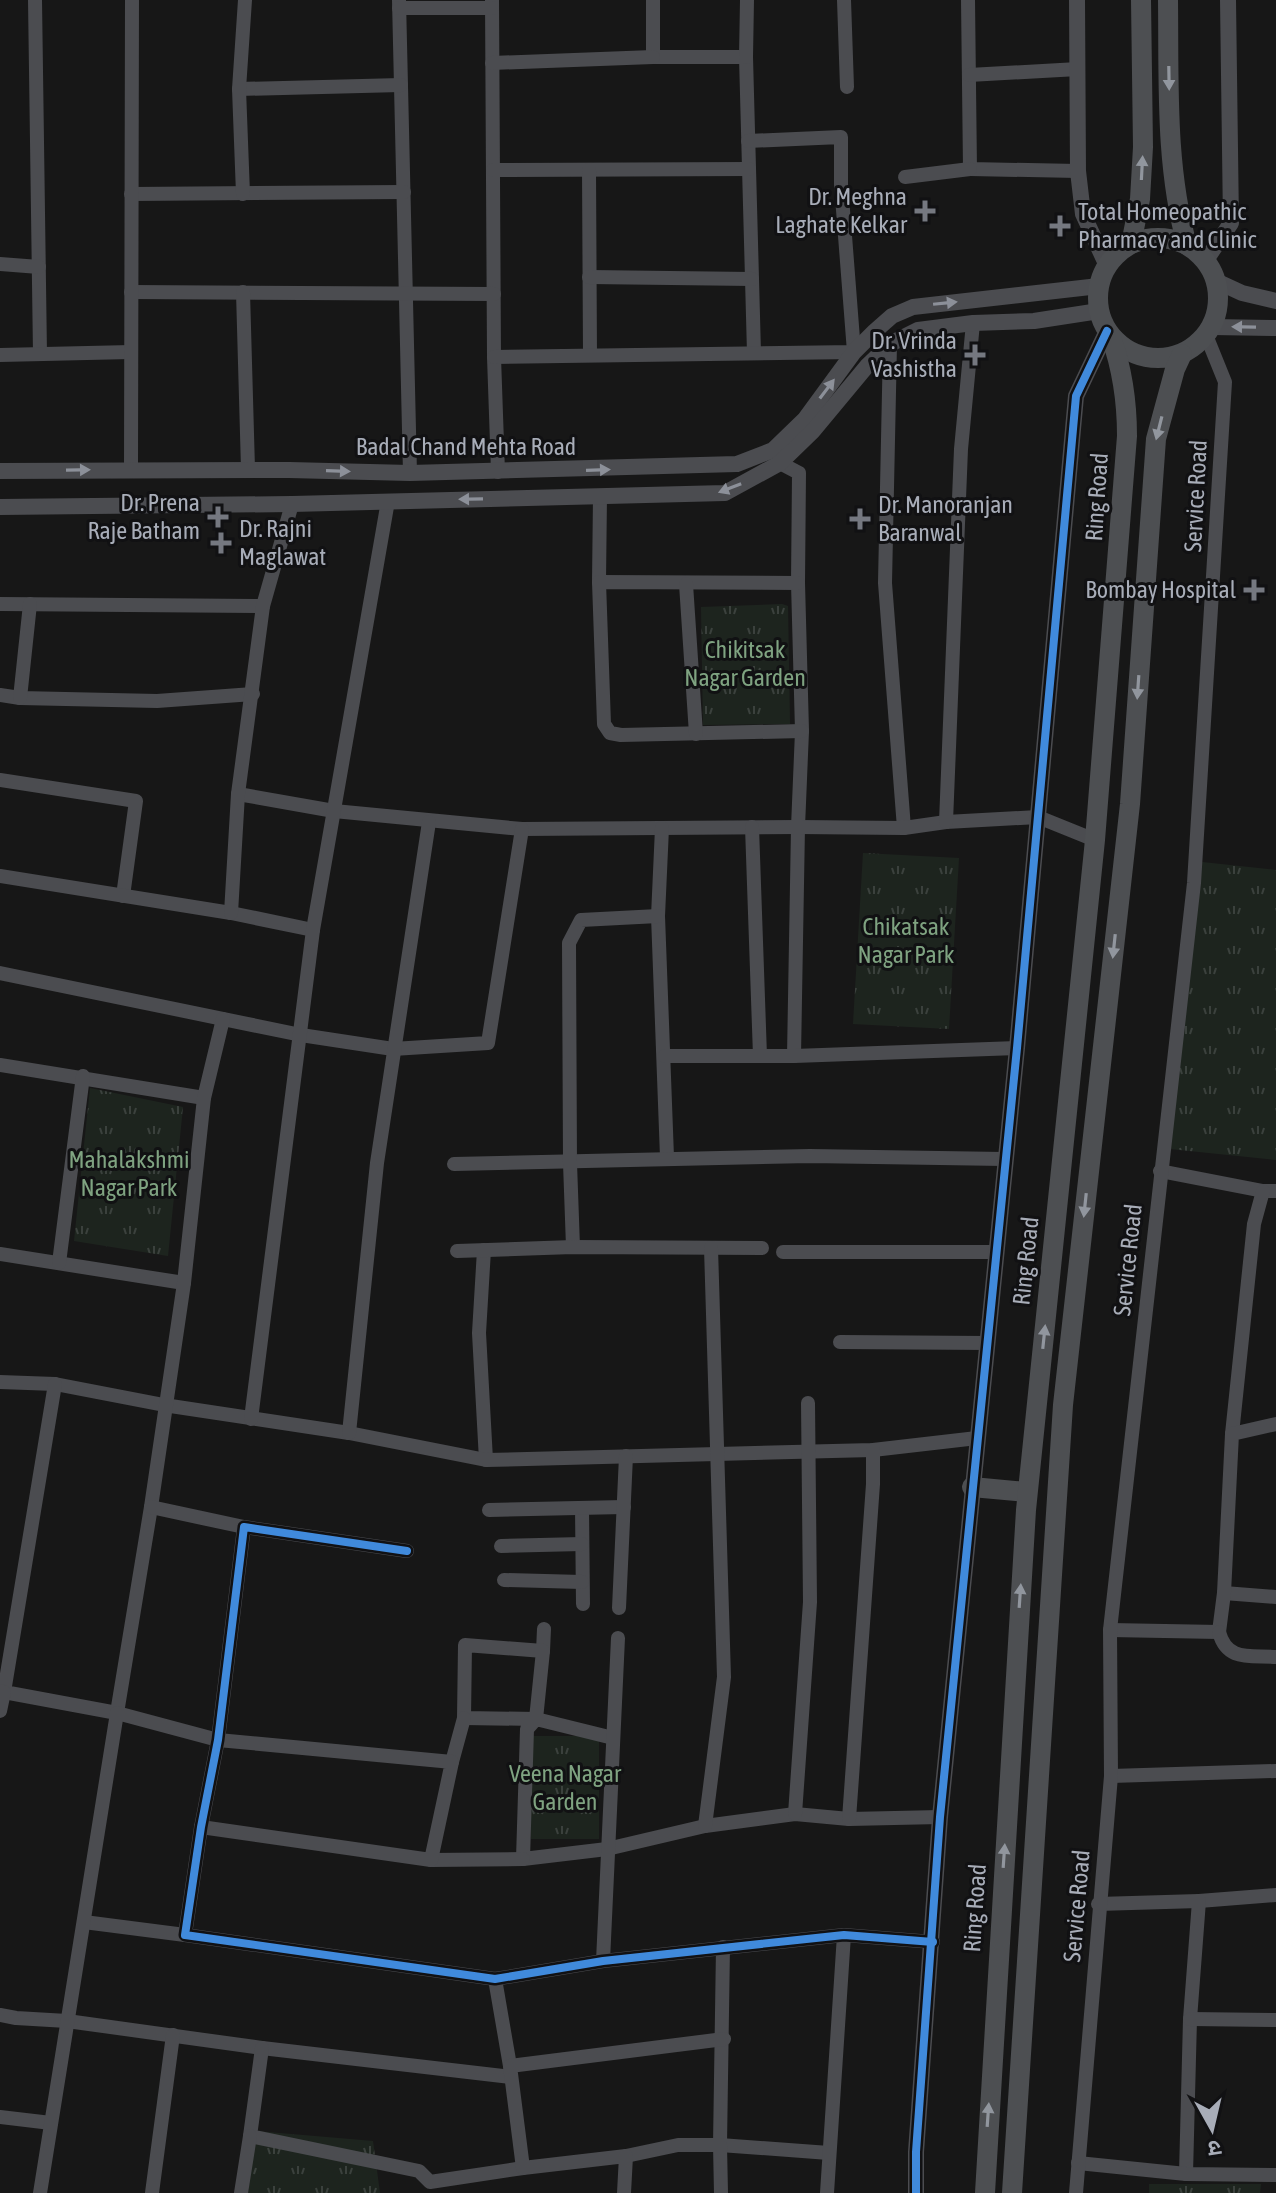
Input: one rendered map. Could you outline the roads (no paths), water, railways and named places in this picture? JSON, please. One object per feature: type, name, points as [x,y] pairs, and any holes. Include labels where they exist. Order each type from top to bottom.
[{"type":"main road","points":[[1131,244],[1140,199],[1143,147],[1141,0]]},
{"type":"main road","points":[[1168,0],[1171,157],[1175,195],[1187,245]]},
{"type":"main road","points":[[1149,239],[1168,239],[1187,245],[1206,260],[1216,281],[1219,296],[1209,331],[1182,354],[1163,359],[1143,357],[1125,349],[1109,334],[1099,311],[1099,286],[1107,266],[1117,253],[1131,244],[1149,239]]},
{"type":"main road","name":"Ring Road","points":[[985,2193],[1027,1492],[1095,840],[1127,436],[1127,396],[1109,334]]},
{"type":"main road","points":[[1012,2193],[1063,1405],[1130,804],[1156,439],[1182,354]]},
{"type":"main road","points":[[972,1487],[1027,1492]]},
{"type":"street","points":[[35,0],[40,354]]},
{"type":"street","points":[[131,469],[132,0]]},
{"type":"street","points":[[243,194],[239,89],[245,0]]},
{"type":"street","points":[[653,0],[653,57]]},
{"type":"street","points":[[747,0],[754,353]]},
{"type":"street","points":[[844,0],[847,87]]},
{"type":"street","points":[[968,0],[970,169]]},
{"type":"street","points":[[1077,0],[1078,171],[1083,214],[1107,266]]},
{"type":"street","points":[[1206,260],[1231,223],[1228,0]]},
{"type":"street","points":[[410,473],[399,4],[492,4],[494,357],[498,472]]},
{"type":"street","points":[[492,63],[746,57]]},
{"type":"street","points":[[969,75],[1078,69]]},
{"type":"street","points":[[239,89],[401,85]]},
{"type":"street","points":[[494,357],[854,352],[841,184],[841,137],[748,141]]},
{"type":"street","points":[[493,170],[749,169]]},
{"type":"street","points":[[905,177],[970,169],[1078,171]]},
{"type":"street","points":[[589,170],[590,355]]},
{"type":"street","points":[[131,194],[404,192]]},
{"type":"street","points":[[0,264],[39,267]]},
{"type":"street","points":[[589,277],[752,279]]},
{"type":"street","points":[[1216,281],[1242,293],[1276,301]]},
{"type":"street","name":"Badal Chand Mehta Road","points":[[0,471],[248,469],[410,473],[737,464],[773,450],[805,419],[854,352],[892,316],[913,307],[1099,286]]},
{"type":"street","points":[[131,292],[494,294]]},
{"type":"street","points":[[243,292],[248,469]]},
{"type":"street","points":[[0,507],[292,504],[725,493],[780,463],[813,431],[867,366],[890,344],[918,330],[973,323],[1034,321],[1099,311]]},
{"type":"street","points":[[946,822],[961,449],[973,323]]},
{"type":"street","points":[[1209,331],[1276,328]]},
{"type":"street","name":"Service Road","points":[[1076,2193],[1111,1776],[1110,1630],[1194,883],[1225,382],[1209,331]]},
{"type":"street","points":[[916,2193],[916,2152],[940,1817],[1017,1048],[1076,396],[1109,334]]},
{"type":"street","points":[[890,344],[885,583],[904,828]]},
{"type":"street","points":[[0,355],[131,352]]},
{"type":"street","points":[[780,463],[799,473],[802,731],[794,1056]]},
{"type":"street","points":[[600,496],[599,582],[604,724],[610,733],[802,731]]},
{"type":"street","points":[[251,1419],[313,930],[388,501]]},
{"type":"street","points":[[231,913],[238,794],[263,606],[292,504]]},
{"type":"street","points":[[599,582],[798,583]]},
{"type":"street","points":[[686,584],[696,734]]},
{"type":"street","points":[[0,604],[263,606]]},
{"type":"street","points":[[20,698],[30,604]]},
{"type":"street","points":[[0,695],[157,701],[253,694]]},
{"type":"street","points":[[604,743],[621,735]]},
{"type":"street","points":[[0,780],[136,801],[123,896]]},
{"type":"street","points":[[238,794],[334,811],[522,829],[904,828],[946,822],[1038,817],[1095,840]]},
{"type":"street","points":[[349,1433],[377,1163],[429,822]]},
{"type":"street","points":[[752,827],[760,1056]]},
{"type":"street","points":[[662,828],[658,916],[667,1157]]},
{"type":"street","points":[[0,973],[301,1035],[393,1049],[488,1043],[522,829]]},
{"type":"street","points":[[0,876],[231,913],[313,930]]},
{"type":"street","points":[[573,1247],[569,943],[581,920],[658,916]]},
{"type":"street","points":[[40,2193],[151,1507],[184,1283],[204,1098],[223,1019]]},
{"type":"street","points":[[665,1056],[794,1056],[1017,1048]]},
{"type":"street","points":[[0,1065],[204,1098]]},
{"type":"street","points":[[59,1263],[83,1076]]},
{"type":"street","points":[[454,1164],[570,1163],[667,1157],[1004,1159]]},
{"type":"street","points":[[1160,1171],[1269,1191],[1254,1224],[1232,1434],[1224,1593],[1219,1632],[1222,1645],[1231,1653],[1276,1657]]},
{"type":"street","points":[[457,1251],[573,1247],[762,1248]]},
{"type":"street","points":[[705,1826],[724,1677],[711,1248]]},
{"type":"street","points":[[484,1250],[479,1333],[486,1460]]},
{"type":"street","points":[[783,1252],[995,1252]]},
{"type":"street","points":[[0,1254],[184,1283]]},
{"type":"street","points":[[840,1342],[988,1343]]},
{"type":"street","points":[[0,1382],[55,1384],[164,1405],[349,1433],[486,1460],[873,1450],[977,1438]]},
{"type":"street","points":[[0,1711],[55,1384]]},
{"type":"street","points":[[795,1814],[810,1602],[808,1403]]},
{"type":"street","points":[[1232,1434],[1276,1424]]},
{"type":"street","points":[[849,1819],[873,1450]]},
{"type":"street","points":[[619,1608],[626,1456]]},
{"type":"street","points":[[151,1507],[244,1527],[407,1551]]},
{"type":"street","points":[[489,1510],[624,1507]]},
{"type":"street","points":[[582,1508],[583,1604]]},
{"type":"street","points":[[185,1935],[218,1740],[244,1527]]},
{"type":"street","points":[[501,1546],[582,1544]]},
{"type":"street","points":[[504,1580],[582,1582]]},
{"type":"street","points":[[1224,1593],[1276,1597]]},
{"type":"street","points":[[523,1859],[527,1729],[536,1719],[544,1629]]},
{"type":"street","points":[[1110,1630],[1219,1632]]},
{"type":"street","points":[[603,1961],[618,1638]]},
{"type":"street","points":[[431,1860],[464,1718],[465,1645],[543,1651]]},
{"type":"street","points":[[2,1691],[117,1713],[218,1740],[452,1762]]},
{"type":"street","points":[[464,1718],[536,1719],[613,1738]]},
{"type":"street","points":[[1111,1776],[1276,1771]]},
{"type":"street","points":[[201,1827],[431,1860],[523,1859],[607,1849],[705,1826],[795,1814],[849,1819],[940,1817]]},
{"type":"street","points":[[1098,1904],[1276,1895]]},
{"type":"street","points":[[1186,2174],[1190,2019],[1199,1901]]},
{"type":"street","points":[[84,1922],[495,1979],[603,1961],[844,1935],[933,1942]]},
{"type":"street","points":[[827,2193],[844,1935]]},
{"type":"street","points":[[721,2193],[723,1947]]},
{"type":"street","points":[[495,1979],[523,2168]]},
{"type":"street","points":[[0,2015],[67,2021],[262,2048],[510,2072],[724,2039]]},
{"type":"street","points":[[1190,2019],[1276,2020]]},
{"type":"street","points":[[152,2193],[173,2035]]},
{"type":"street","points":[[241,2193],[262,2048]]},
{"type":"street","points":[[0,2117],[51,2123]]},
{"type":"street","points":[[250,2136],[419,2171],[430,2182],[626,2156],[678,2145],[829,2153]]},
{"type":"street","points":[[624,2193],[626,2156]]},
{"type":"street","points":[[1078,2163],[1186,2174],[1276,2175]]},
{"type":"place","name":"Dr. Meghna Laghate Kelkar","points":[[925,211]]},
{"type":"place","name":"Total Homeopathic Pharmacy and Clinic","points":[[1060,226]]},
{"type":"place","name":"Dr. Vrinda Vashistha","points":[[975,355]]},
{"type":"place","name":"Dr. Prena Raje Batham","points":[[218,517]]},
{"type":"place","name":"Dr. Manoranjan Baranwal","points":[[860,519]]},
{"type":"place","name":"Dr. Rajni Maglawat","points":[[221,543]]},
{"type":"place","name":"Bombay Hospital","points":[[1254,590]]},
{"type":"park label","name":"Chikitsak Nagar Garden","points":[[745,664]]},
{"type":"park label","name":"Chikatsak Nagar Park","points":[[906,941]]},
{"type":"park label","name":"Mahalakshmi Nagar Park","points":[[129,1174]]},
{"type":"park label","name":"Veena Nagar Garden","points":[[565,1788]]}]
